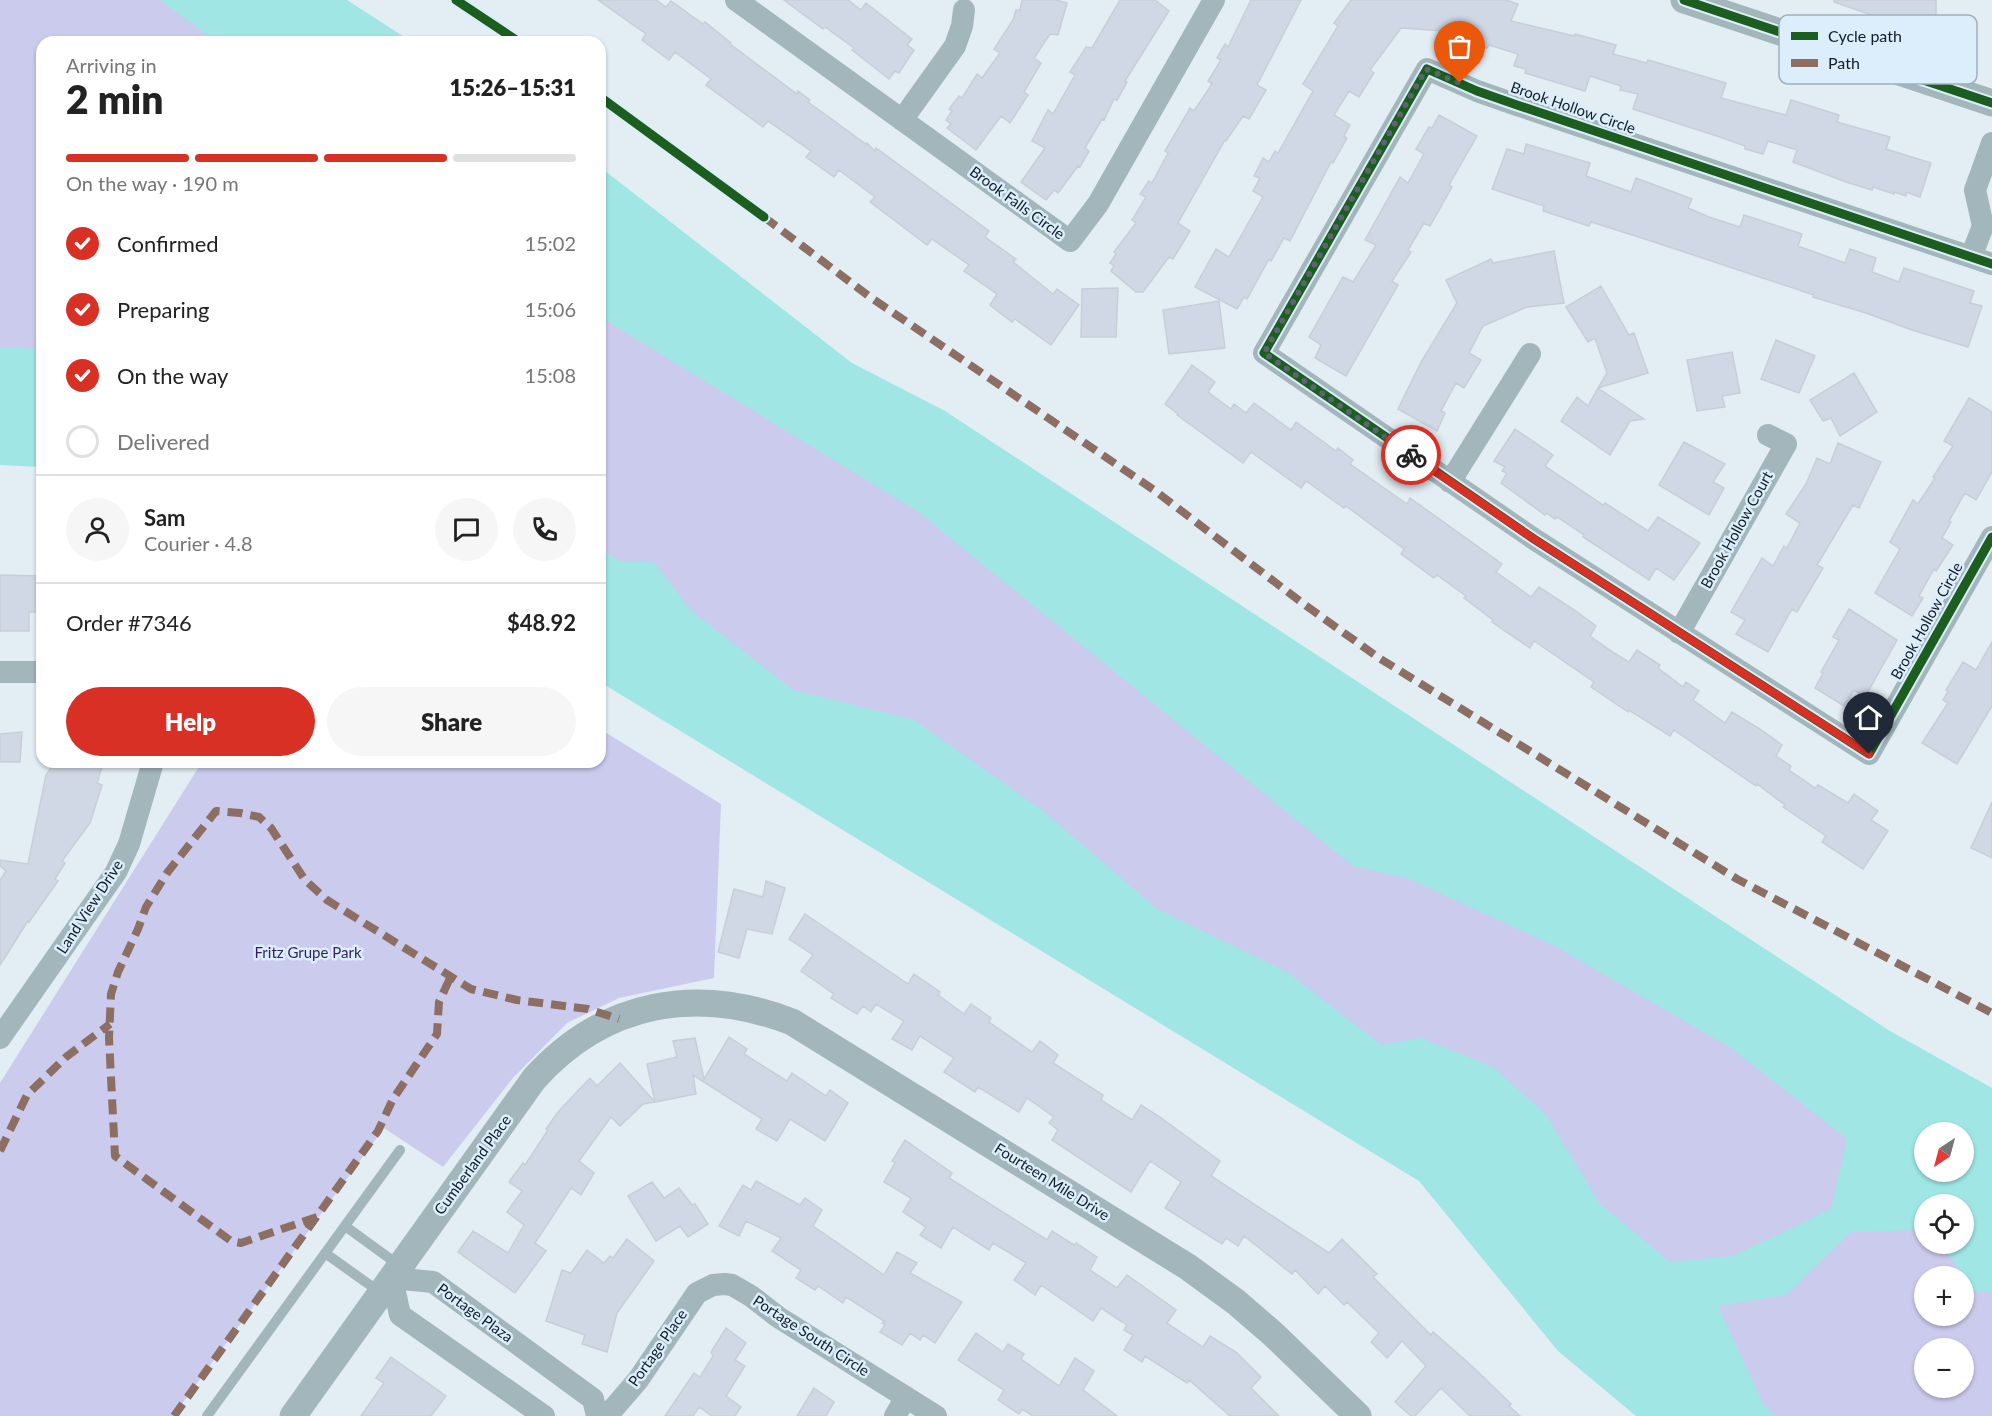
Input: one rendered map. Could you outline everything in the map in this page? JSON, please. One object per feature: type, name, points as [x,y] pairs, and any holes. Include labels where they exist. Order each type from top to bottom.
[{"type":"street","name":"Brook Falls Circle","points":[[736,0],[1070,241],[1098,204],[1215,0]]},
{"type":"street","points":[[1684,0],[1779,32]]},
{"type":"street","points":[[903,120],[955,46],[962,26],[964,10]]},
{"type":"street","name":"Brook Hollow Circle","points":[[1992,143],[1975,190],[1987,223],[1982,260],[1507,102],[1426,69],[1264,353],[1534,539],[1869,754],[1992,537]]},
{"type":"street","points":[[1935,84],[1992,103]]},
{"type":"street","points":[[1450,482],[1530,354]]},
{"type":"street","name":"Brook Hollow Court","points":[[1679,633],[1786,444],[1768,435]]},
{"type":"street","points":[[0,672],[36,672]]},
{"type":"street","name":"Land View Drive","points":[[0,1038],[116,872],[129,844],[151,768]]},
{"type":"street","name":"Cumberland Place","points":[[293,1416],[534,1079],[569,1046],[601,1026],[631,1013],[667,1005],[714,1002]]},
{"type":"street","name":"Fourteen Mile Drive","points":[[714,1002],[766,1011],[792,1022],[1188,1267],[1236,1302],[1273,1334],[1358,1416]]},
{"type":"street","points":[[391,1279],[400,1315],[544,1416]]},
{"type":"street","name":"Portage Plaza","points":[[391,1279],[433,1282],[594,1399],[597,1416]]},
{"type":"street","name":"Portage South Circle","points":[[713,1285],[732,1285],[751,1296],[900,1407],[936,1416]]},
{"type":"street","name":"Portage Place","points":[[607,1416],[638,1380],[697,1293],[713,1285]]},
{"type":"lane","points":[[207,1416],[400,1150]]},
{"type":"lane","points":[[345,1226],[391,1279]]},
{"type":"lane","points":[[325,1254],[391,1279]]},
{"type":"green space","points":[[0,0],[226,0],[277,36],[36,36],[36,385],[0,387]]},
{"type":"green space","points":[[606,270],[1838,1090],[1916,1194],[1914,1194],[1914,1254],[1974,1254],[1974,1244],[1992,1244],[1992,1416],[1745,1416],[606,585]]},
{"type":"green space","name":"Fritz Grupe Park","points":[[606,733],[721,804],[714,978],[619,998],[567,1023],[513,1078],[443,1167],[384,1128],[173,1416],[0,1416],[0,1083],[198,768],[606,768]]},
{"type":"shaded area","points":[[160,0],[347,0],[403,36],[209,36]]},
{"type":"shaded area","points":[[606,172],[852,363],[945,411],[1890,1031],[1992,1088],[1992,1291],[1975,1292],[1974,1266],[1957,1266],[1948,1254],[1974,1254],[1974,1194],[1914,1194],[1914,1230],[1851,1232],[1786,1295],[1718,1306],[1764,1406],[1775,1416],[1636,1416],[1558,1351],[1419,1181],[606,686],[606,553],[621,562],[654,562],[690,610],[793,690],[914,720],[1043,811],[1157,909],[1287,972],[1381,1045],[1421,1038],[1493,1067],[1546,1115],[1600,1204],[1670,1262],[1733,1256],[1831,1209],[1847,1139],[1731,1048],[1555,946],[1407,878],[1353,866],[917,511],[606,321]]},
{"type":"shaded area","points":[[0,347],[36,349],[36,467],[0,465]]},
{"type":"building","points":[[598,0],[656,0],[666,7],[671,1],[703,24],[705,22],[730,44],[797,94],[798,91],[810,100],[808,102],[875,151],[876,148],[989,231],[985,237],[1016,259],[1013,262],[1053,294],[1057,289],[1079,305],[1051,345],[1015,319],[1012,322],[990,305],[997,294],[964,271],[969,265],[932,239],[927,245],[870,202],[875,197],[839,170],[834,177],[806,157],[811,151],[768,121],[763,127],[706,85],[711,79],[675,52],[669,60],[642,40],[646,34]]},
{"type":"building","points":[[784,0],[848,0],[861,10],[866,3],[912,39],[907,45],[914,50],[899,73],[895,71],[889,79],[852,50],[854,48],[825,27],[823,29]]},
{"type":"building","points":[[1022,0],[1056,0],[1067,3],[1058,35],[1050,34],[1034,58],[1041,63],[1024,92],[1028,95],[1010,123],[1001,116],[976,150],[947,128],[951,124],[946,120],[952,111],[949,109],[959,96],[962,98],[977,74],[982,78],[1000,53],[994,49],[1013,20],[1016,10],[1020,10]]},
{"type":"building","points":[[1120,0],[1155,0],[1169,11],[1125,81],[1127,82],[1117,100],[1114,99],[1104,120],[1102,119],[1085,148],[1089,151],[1080,167],[1078,166],[1058,193],[1054,190],[1046,200],[1021,182],[1045,148],[1032,141],[1048,110],[1053,114],[1075,75],[1070,72],[1086,47],[1092,48]]},
{"type":"building","points":[[1251,0],[1301,0],[1257,85],[1266,90],[1249,119],[1243,116],[1225,140],[1178,223],[1190,231],[1173,259],[1169,257],[1143,292],[1136,292],[1111,271],[1114,266],[1110,263],[1116,254],[1114,252],[1136,223],[1132,220],[1146,197],[1140,194],[1149,181],[1152,183],[1168,153],[1165,151],[1190,108],[1194,111],[1212,84],[1208,81],[1221,60],[1217,58],[1225,44],[1228,47]]},
{"type":"building","points":[[1351,0],[1506,0],[1518,4],[1511,21],[1616,45],[1613,54],[1647,63],[1648,60],[1726,83],[1721,98],[1786,115],[1791,100],[1839,115],[1837,122],[1890,137],[1886,149],[1931,163],[1920,197],[1906,192],[1906,196],[1894,192],[1894,194],[1873,187],[1872,190],[1793,162],[1797,150],[1768,141],[1763,154],[1745,149],[1745,146],[1723,138],[1633,109],[1638,94],[1620,90],[1621,86],[1590,76],[1585,91],[1525,73],[1526,69],[1514,66],[1518,54],[1489,45],[1487,48],[1459,37],[1461,32],[1401,28],[1370,70],[1374,73],[1359,97],[1349,91],[1334,115],[1350,125],[1344,136],[1347,138],[1333,163],[1331,162],[1290,241],[1284,238],[1271,261],[1269,259],[1247,299],[1244,297],[1237,309],[1195,287],[1216,249],[1229,257],[1263,197],[1253,191],[1260,178],[1254,176],[1263,158],[1269,162],[1275,151],[1278,153],[1313,91],[1303,84],[1338,26],[1334,23]]},
{"type":"building","points":[[1834,0],[1936,0],[1936,15],[1871,15],[1834,2]]},
{"type":"building","points":[[1439,115],[1477,136],[1449,185],[1452,187],[1430,226],[1424,223],[1408,250],[1411,252],[1392,281],[1398,285],[1346,376],[1315,358],[1321,345],[1309,337],[1343,277],[1353,282],[1376,245],[1365,240],[1400,177],[1408,183],[1424,154],[1416,149]]},
{"type":"building","points":[[1526,144],[1590,163],[1586,176],[1631,192],[1636,178],[1692,199],[1688,208],[1709,217],[1740,227],[1744,215],[1802,234],[1798,246],[1845,263],[1850,249],[1876,258],[1872,272],[1899,282],[1904,268],[1974,291],[1970,303],[1982,306],[1968,347],[1645,239],[1591,222],[1589,226],[1543,211],[1544,206],[1492,189],[1507,149],[1524,154]]},
{"type":"building","points":[[1554,251],[1564,303],[1527,307],[1483,326],[1469,353],[1481,360],[1464,388],[1456,383],[1441,411],[1445,413],[1437,431],[1398,409],[1421,362],[1457,303],[1446,280],[1491,259],[1493,263]]},
{"type":"building","points":[[1601,286],[1629,335],[1634,333],[1648,373],[1598,388],[1607,373],[1595,338],[1588,342],[1566,307]]},
{"type":"building","points":[[1118,288],[1116,337],[1081,337],[1082,289]]},
{"type":"building","points":[[1219,301],[1225,348],[1169,354],[1163,310]]},
{"type":"building","points":[[1776,340],[1815,356],[1799,393],[1761,379]]},
{"type":"building","points":[[1732,352],[1740,393],[1722,396],[1725,407],[1697,411],[1687,360]]},
{"type":"building","points":[[1192,365],[1215,382],[1208,392],[1231,409],[1234,404],[1246,413],[1254,403],[1291,430],[1296,422],[1336,451],[1338,448],[1353,460],[1350,464],[1407,504],[1410,498],[1502,564],[1496,572],[1531,597],[1539,587],[1596,626],[1590,636],[1614,653],[1629,662],[1637,650],[1660,665],[1658,668],[1683,687],[1686,682],[1699,691],[1693,700],[1725,723],[1732,712],[1782,745],[1776,756],[1791,766],[1789,770],[1815,788],[1818,785],[1848,803],[1854,794],[1878,811],[1871,820],[1888,831],[1863,869],[1822,842],[1826,836],[1783,807],[1785,805],[1757,784],[1756,786],[1674,730],[1670,736],[1629,710],[1628,712],[1591,687],[1594,682],[1534,641],[1530,648],[1492,622],[1493,620],[1464,598],[1466,596],[1437,575],[1434,578],[1401,554],[1404,549],[1346,506],[1344,508],[1306,481],[1301,488],[1251,452],[1243,463],[1177,415],[1165,404]]},
{"type":"building","points":[[1854,373],[1877,412],[1840,436],[1831,418],[1823,421],[1810,400]]},
{"type":"building","points":[[1598,388],[1644,419],[1630,421],[1610,455],[1561,421],[1577,397],[1588,406]]},
{"type":"building","points":[[1969,398],[1992,412],[1992,472],[1976,500],[1965,493],[1949,521],[1951,522],[1942,538],[1953,545],[1936,571],[1934,569],[1919,596],[1923,598],[1912,616],[1875,593],[1900,549],[1890,542],[1913,500],[1918,504],[1953,446],[1944,441]]},
{"type":"building","points":[[1515,429],[1553,455],[1545,466],[1603,505],[1605,503],[1648,531],[1658,517],[1700,543],[1674,580],[1656,568],[1649,580],[1583,537],[1584,535],[1557,517],[1555,519],[1546,513],[1545,515],[1501,483],[1507,473],[1502,471],[1505,467],[1494,461]]},
{"type":"building","points":[[1684,442],[1725,464],[1713,482],[1724,488],[1709,515],[1659,485]]},
{"type":"building","points":[[1838,443],[1881,462],[1859,508],[1853,505],[1817,565],[1823,568],[1797,612],[1792,609],[1768,652],[1736,634],[1745,620],[1731,612],[1762,558],[1773,566],[1784,546],[1787,548],[1800,523],[1786,514],[1806,484],[1817,458],[1830,464]]},
{"type":"building","points":[[0,575],[36,576],[36,612],[29,612],[29,631],[0,631]]},
{"type":"building","points":[[1849,609],[1897,640],[1865,697],[1854,690],[1844,706],[1815,688],[1839,640],[1833,637]]},
{"type":"building","points":[[1992,642],[1992,706],[1957,764],[1922,743],[1948,703],[1943,700],[1948,691],[1946,690],[1963,662],[1976,670]]},
{"type":"building","points":[[22,732],[20,762],[0,762],[0,734]]},
{"type":"building","points":[[51,768],[102,768],[97,783],[102,785],[90,823],[62,861],[65,863],[55,879],[58,881],[28,921],[0,965],[0,880],[6,871],[0,866],[0,860],[28,864],[46,775]]},
{"type":"building","points":[[1992,802],[1992,858],[1971,848]]},
{"type":"building","points":[[766,881],[785,888],[772,934],[747,929],[739,958],[718,952],[734,889],[763,897]]},
{"type":"building","points":[[805,914],[908,984],[914,974],[940,992],[938,995],[964,1014],[971,1004],[991,1018],[989,1022],[1032,1052],[1040,1041],[1058,1055],[1053,1063],[1103,1095],[1101,1100],[1132,1120],[1141,1105],[1160,1117],[1220,1161],[1211,1176],[1329,1253],[1342,1239],[1377,1274],[1373,1277],[1431,1335],[1433,1332],[1473,1367],[1511,1404],[1509,1406],[1520,1416],[1470,1416],[1441,1388],[1415,1416],[1411,1416],[1395,1402],[1426,1366],[1402,1341],[1387,1358],[1371,1342],[1379,1333],[1347,1302],[1344,1305],[1325,1286],[1318,1294],[1295,1270],[1292,1274],[1244,1236],[1238,1246],[1226,1238],[1222,1244],[1165,1208],[1181,1182],[1150,1161],[1131,1192],[1052,1140],[1058,1130],[1049,1123],[1054,1117],[1027,1098],[1019,1112],[978,1087],[975,1092],[944,1072],[954,1058],[920,1036],[912,1050],[892,1039],[904,1021],[876,1004],[871,1012],[863,1006],[857,1014],[831,998],[834,994],[801,971],[813,955],[789,939]]},
{"type":"building","points":[[729,1037],[747,1049],[744,1054],[787,1081],[792,1073],[826,1096],[830,1090],[848,1103],[825,1141],[790,1119],[777,1141],[756,1129],[762,1119],[693,1075],[696,1094],[655,1102],[647,1064],[677,1057],[673,1041],[695,1038],[704,1079]]},
{"type":"building","points":[[620,1063],[655,1102],[643,1104],[620,1126],[611,1117],[579,1161],[594,1173],[581,1195],[571,1188],[535,1243],[546,1251],[515,1293],[458,1252],[473,1231],[508,1253],[524,1225],[507,1212],[522,1191],[509,1182],[523,1163],[525,1165],[558,1112],[590,1078],[597,1086]]},
{"type":"building","points":[[905,1140],[952,1173],[949,1178],[1047,1240],[1052,1231],[1097,1257],[1090,1270],[1117,1288],[1127,1275],[1176,1310],[1167,1323],[1203,1347],[1210,1336],[1236,1352],[1261,1377],[1251,1388],[1279,1416],[1230,1416],[1189,1380],[1187,1383],[1145,1356],[1142,1362],[1124,1350],[1133,1335],[1124,1330],[1127,1325],[1101,1308],[1093,1321],[1041,1285],[1035,1295],[1014,1280],[1026,1263],[993,1243],[989,1250],[953,1227],[941,1248],[920,1235],[926,1227],[903,1212],[911,1198],[884,1182],[895,1163],[892,1161]]},
{"type":"building","points":[[756,1181],[800,1205],[805,1198],[822,1210],[813,1226],[884,1275],[897,1252],[917,1263],[910,1273],[962,1302],[935,1343],[923,1335],[920,1340],[910,1333],[902,1345],[880,1332],[885,1325],[882,1323],[884,1321],[846,1297],[843,1303],[818,1286],[815,1290],[796,1278],[801,1270],[772,1251],[781,1238],[746,1221],[739,1236],[719,1226],[743,1185],[751,1190]]},
{"type":"building","points":[[652,1182],[664,1198],[679,1188],[692,1205],[695,1204],[708,1224],[688,1237],[680,1226],[656,1241],[628,1196]]},
{"type":"building","points":[[627,1239],[654,1261],[617,1313],[607,1352],[582,1344],[585,1335],[546,1321],[562,1270],[571,1273],[587,1250],[604,1263],[610,1256],[613,1258]]},
{"type":"building","points":[[726,1328],[746,1343],[735,1360],[745,1366],[726,1396],[741,1407],[735,1416],[712,1416],[699,1407],[693,1416],[665,1416],[694,1373],[700,1377],[713,1356],[711,1352]]},
{"type":"building","points":[[976,1333],[1003,1352],[1008,1344],[1024,1354],[1021,1359],[1059,1386],[1075,1358],[1094,1371],[1083,1390],[1117,1416],[1033,1416],[1022,1409],[1019,1414],[998,1400],[1004,1390],[958,1360]]},
{"type":"building","points":[[391,1357],[446,1396],[431,1416],[361,1416],[384,1383],[376,1378]]},
{"type":"building","points":[[814,1388],[834,1402],[826,1416],[797,1416]]},
{"type":"marked path","points":[[764,217],[870,297],[1154,490],[1305,605],[1379,658],[1737,879],[1992,1013]]},
{"type":"marked path","points":[[317,1217],[241,1243],[231,1241],[115,1156],[109,1038],[111,994],[146,907],[167,873],[216,811],[259,817],[271,828],[305,880],[327,900],[471,989],[517,1000],[588,1009],[619,1019]]},
{"type":"marked path","points":[[174,1416],[378,1131],[393,1099],[437,1034],[439,1002],[451,976]]},
{"type":"marked path","points":[[0,1151],[27,1095],[66,1057],[110,1024]]},
{"type":"cycle path","points":[[456,0],[510,36]]},
{"type":"cycle path","points":[[1684,0],[1779,32]]},
{"type":"cycle path","points":[[1992,264],[1517,105],[1477,91],[1427,69],[1264,353],[1534,539],[1869,754],[1992,537]]},
{"type":"cycle path","points":[[1935,84],[1992,103]]},
{"type":"cycle path","points":[[606,101],[764,217]]},
{"type":"way so far","points":[[1411,455],[1264,353],[1426,69],[1460,83]]},
{"type":"route","points":[[1411,455],[1534,539],[1869,754]]}]
